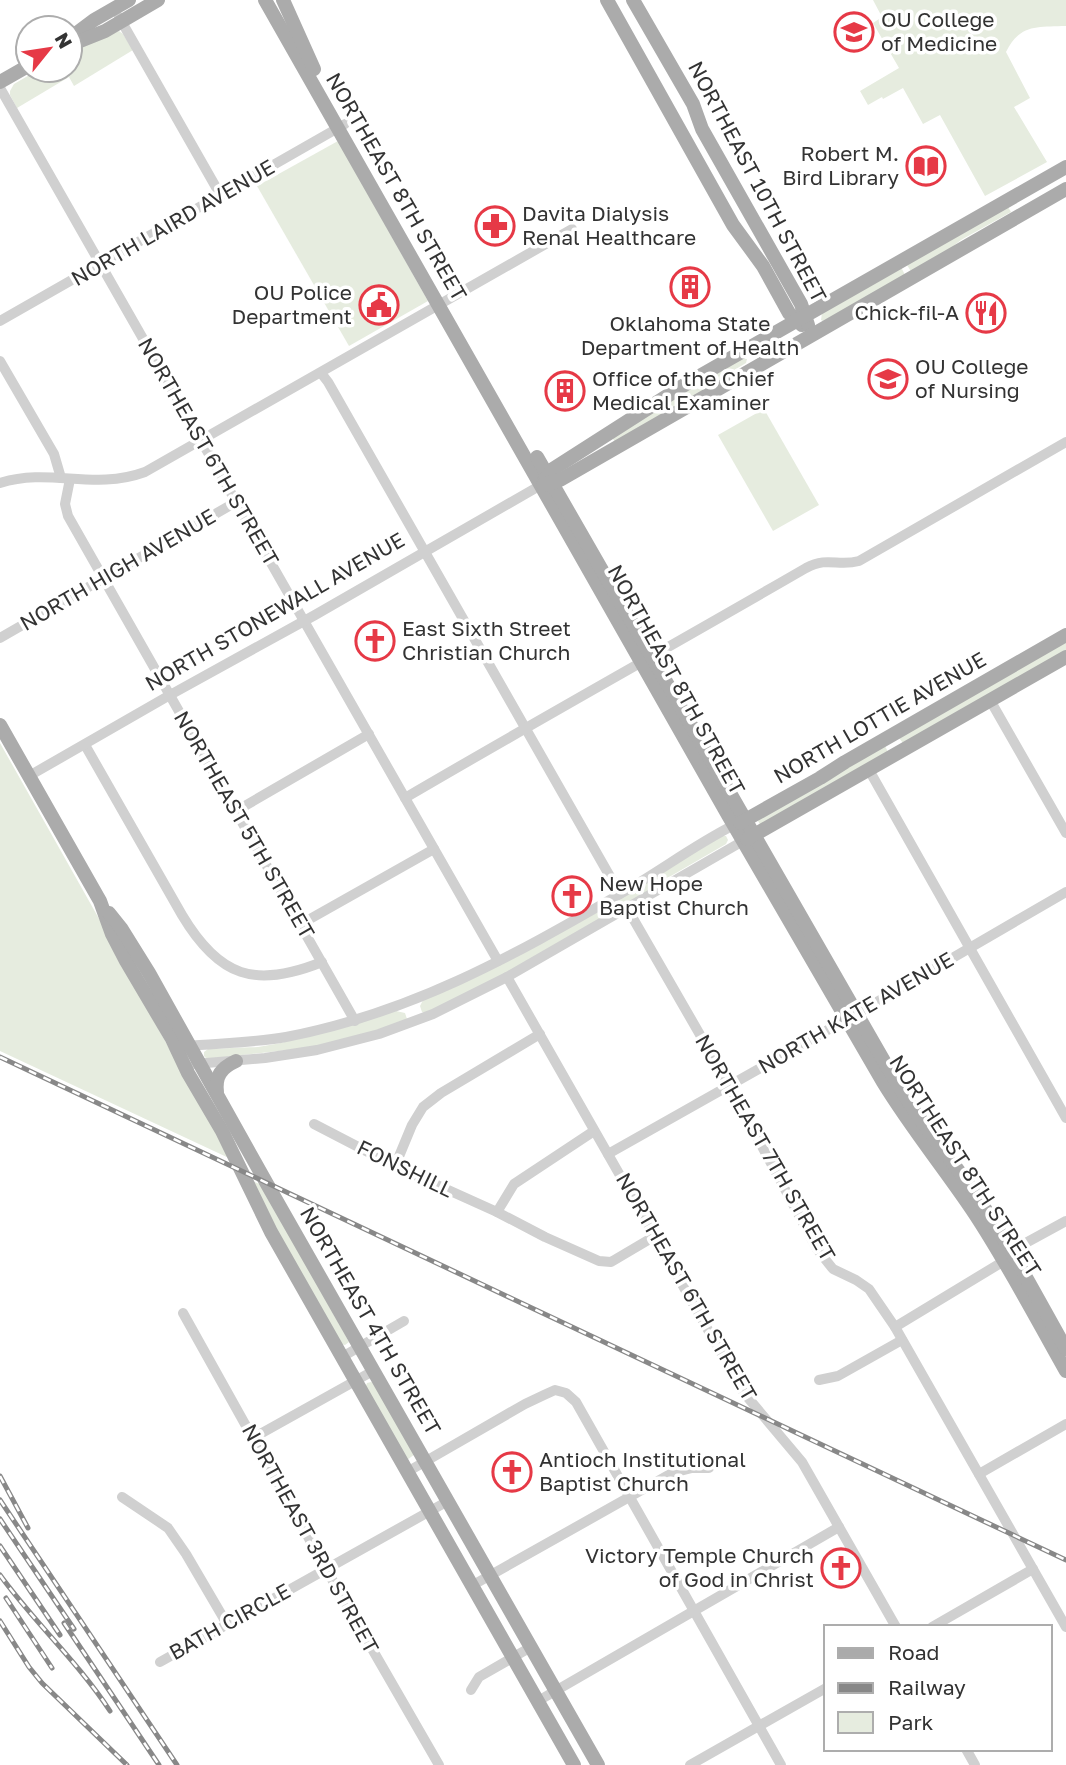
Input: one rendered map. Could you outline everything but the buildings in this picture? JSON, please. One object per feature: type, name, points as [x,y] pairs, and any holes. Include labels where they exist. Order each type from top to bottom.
[{"type":"main road","points":[[84,40],[94,36],[118,15],[128,0]]},
{"type":"main road","points":[[84,26],[158,0]]},
{"type":"main road","name":"NORTHEAST 8TH STREET","points":[[265,0],[342,126],[547,481],[851,1016],[911,1107],[974,1192],[1066,1371]]},
{"type":"main road","name":"NORTHEAST 8TH STREET","points":[[284,0],[310,62],[342,126]]},
{"type":"main road","name":"NORTHEAST 10TH STREET","points":[[607,0],[733,225],[763,266],[789,313],[802,319]]},
{"type":"main road","name":"NORTHEAST 10TH STREET","points":[[633,0],[801,304],[802,319],[811,335]]},
{"type":"main road","name":"NORTH STONEWALL AVENUE","points":[[547,481],[553,469],[689,382],[1066,167]]},
{"type":"main road","name":"NORTH STONEWALL AVENUE","points":[[547,481],[560,480],[1066,189]]},
{"type":"main road","name":"NORTH LOTTIE AVENUE","points":[[740,823],[1066,635]]},
{"type":"main road","name":"NORTH LOTTIE AVENUE","points":[[748,838],[1066,657]]},
{"type":"main road","name":"NORTHEAST 4TH STREET","points":[[0,725],[100,901],[121,928],[149,973],[183,1046],[200,1063],[598,1765]]},
{"type":"main road","name":"NORTHEAST 4TH STREET","points":[[183,1046],[184,1064],[238,1162],[271,1232],[575,1765]]},
{"type":"main road","points":[[217,1093],[217,1076],[227,1065],[236,1061]]},
{"type":"main road","name":"NORTHEAST 8TH STREET","points":[[1007,1256],[1066,1349]]},
{"type":"main road","points":[[565,1749],[583,1738]]},
{"type":"street","points":[[118,15],[221,196]]},
{"type":"street","name":"NORTHEAST 6TH STREET","points":[[0,88],[498,961]]},
{"type":"street","name":"NORTH LAIRD AVENUE","points":[[0,321],[342,126]]},
{"type":"street","points":[[0,483],[32,476],[96,481],[124,479],[152,469],[572,229]]},
{"type":"street","name":"NORTHEAST 5TH STREET","points":[[0,361],[66,478],[66,510],[355,1021]]},
{"type":"street","points":[[321,373],[620,894]]},
{"type":"street","points":[[405,798],[814,564],[827,561],[850,563],[862,559],[1066,442]]},
{"type":"street","name":"NORTH STONEWALL AVENUE","points":[[29,776],[547,481]]},
{"type":"street","name":"NORTH HIGH AVENUE","points":[[0,638],[236,502]]},
{"type":"street","points":[[990,700],[1066,834]]},
{"type":"street","points":[[236,811],[369,734]]},
{"type":"street","points":[[85,745],[182,915],[206,949],[230,967],[263,976],[292,973],[322,962]]},
{"type":"street","points":[[869,769],[1066,1118]]},
{"type":"street","name":"NORTH LOTTIE AVENUE","points":[[183,1046],[285,1037],[355,1021],[424,997],[498,961],[620,894],[698,845],[740,823]]},
{"type":"street","name":"NORTH LOTTIE AVENUE","points":[[184,1064],[236,1061],[317,1050],[379,1034],[433,1014],[507,977],[748,838]]},
{"type":"street","points":[[301,924],[434,849]]},
{"type":"street","name":"NORTH KATE AVENUE","points":[[608,1154],[1066,892]]},
{"type":"street","name":"NORTHEAST 7TH STREET","points":[[627,908],[729,1085],[817,1249],[833,1269],[869,1289],[895,1326],[1066,1627]]},
{"type":"street","name":"NORTHEAST 6TH STREET","points":[[507,977],[744,1393],[802,1462],[896,1625]]},
{"type":"street","points":[[395,1166],[412,1125],[424,1107],[441,1093],[540,1034]]},
{"type":"street","name":"FONSHILL","points":[[314,1124],[395,1166],[497,1212]]},
{"type":"street","points":[[594,1130],[523,1176],[514,1184],[497,1212],[598,1261],[611,1262],[655,1236]]},
{"type":"street","points":[[895,1326],[1066,1221]]},
{"type":"street","name":"NORTHEAST 3RD STREET","points":[[183,1313],[439,1765]]},
{"type":"street","points":[[342,1357],[404,1321]]},
{"type":"street","points":[[819,1380],[838,1376],[902,1340]]},
{"type":"street","points":[[253,1438],[373,1370]]},
{"type":"street","points":[[407,1472],[524,1404],[555,1390],[566,1393],[576,1402],[781,1765]]},
{"type":"street","points":[[979,1474],[1066,1424]]},
{"type":"street","points":[[473,1585],[672,1473],[692,1468],[709,1468]]},
{"type":"street","points":[[122,1497],[168,1528],[227,1624]]},
{"type":"street","name":"BATH CIRCLE","points":[[160,1662],[448,1501]]},
{"type":"street","points":[[538,1701],[839,1527]]},
{"type":"street","points":[[935,1625],[1033,1569]]},
{"type":"street","points":[[471,1690],[479,1677],[531,1647]]},
{"type":"street","points":[[690,1765],[824,1689]]},
{"type":"street","points":[[959,1765],[971,1758]]},
{"type":"green space","points":[[873,0],[1066,0],[1066,26],[1038,27],[1023,32],[1006,52],[1030,98],[1014,107],[1047,162],[985,196],[940,115],[923,124],[903,88],[868,105],[860,91],[899,68],[873,23],[882,17]]},
{"type":"green space","points":[[119,31],[133,50],[84,80],[84,45]]},
{"type":"green space","points":[[14,84],[57,84],[17,108],[10,91]]},
{"type":"green space","points":[[338,141],[428,301],[349,346],[257,186]]},
{"type":"green space","points":[[1008,207],[1011,212],[961,240],[912,273],[907,265]]},
{"type":"green space","points":[[901,267],[906,277],[821,320],[822,313]]},
{"type":"green space","points":[[743,358],[747,359],[746,363],[705,391],[615,442],[613,439],[614,434]]},
{"type":"green space","points":[[764,409],[819,505],[773,531],[718,435]]},
{"type":"green space","points":[[1066,638],[1066,653],[903,743],[899,738]]},
{"type":"green space","points":[[0,743],[102,924],[231,1159],[0,1051]]},
{"type":"green space","points":[[885,746],[888,752],[761,826],[758,821],[761,817]]},
{"type":"green space","points":[[721,836],[726,836],[726,844],[664,880],[639,898],[512,971],[428,1014],[422,1012],[420,1006],[423,1000]]},
{"type":"green space","points":[[396,1011],[405,1013],[407,1019],[400,1024],[324,1046],[207,1059],[204,1056],[208,1049],[258,1047],[281,1043]]},
{"type":"green space","points":[[252,1181],[262,1185],[349,1342],[345,1345],[340,1344],[279,1237]]},
{"type":"green space","points":[[367,1383],[375,1383],[415,1454],[407,1460],[365,1388]]},
{"type":"railway","points":[[0,1057],[1066,1560]]},
{"type":"railway","points":[[0,1476],[28,1528]]},
{"type":"railway","points":[[0,1500],[177,1765]]},
{"type":"railway","points":[[0,1519],[74,1629]]},
{"type":"railway","points":[[0,1546],[60,1635]]},
{"type":"railway","points":[[0,1575],[110,1711]]},
{"type":"railway","points":[[6,1598],[52,1668]]},
{"type":"railway","points":[[0,1621],[42,1683],[127,1765]]},
{"type":"railway","points":[[64,1623],[159,1765]]},
{"type":"place","name":"OU College of Medicine","points":[[854,32]]},
{"type":"place","name":"Robert M. Bird Library","points":[[926,166]]},
{"type":"place","name":"Davita Dialysis Renal Healthcare","points":[[495,226]]},
{"type":"place","name":"Oklahoma State Department of Health","points":[[690,287]]},
{"type":"place","name":"OU Police Department","points":[[379,305]]},
{"type":"place","name":"Chick-fil-A","points":[[986,313]]},
{"type":"place","name":"OU College of Nursing","points":[[888,379]]},
{"type":"place","name":"Office of the Chief Medical Examiner","points":[[565,391]]},
{"type":"place","name":"East Sixth Street Christian Church","points":[[375,641]]},
{"type":"place","name":"New Hope Baptist Church","points":[[572,896]]},
{"type":"place","name":"Antioch Institutional Baptist Church","points":[[512,1472]]},
{"type":"place","name":"Victory Temple Church of God in Christ","points":[[841,1568]]}]
